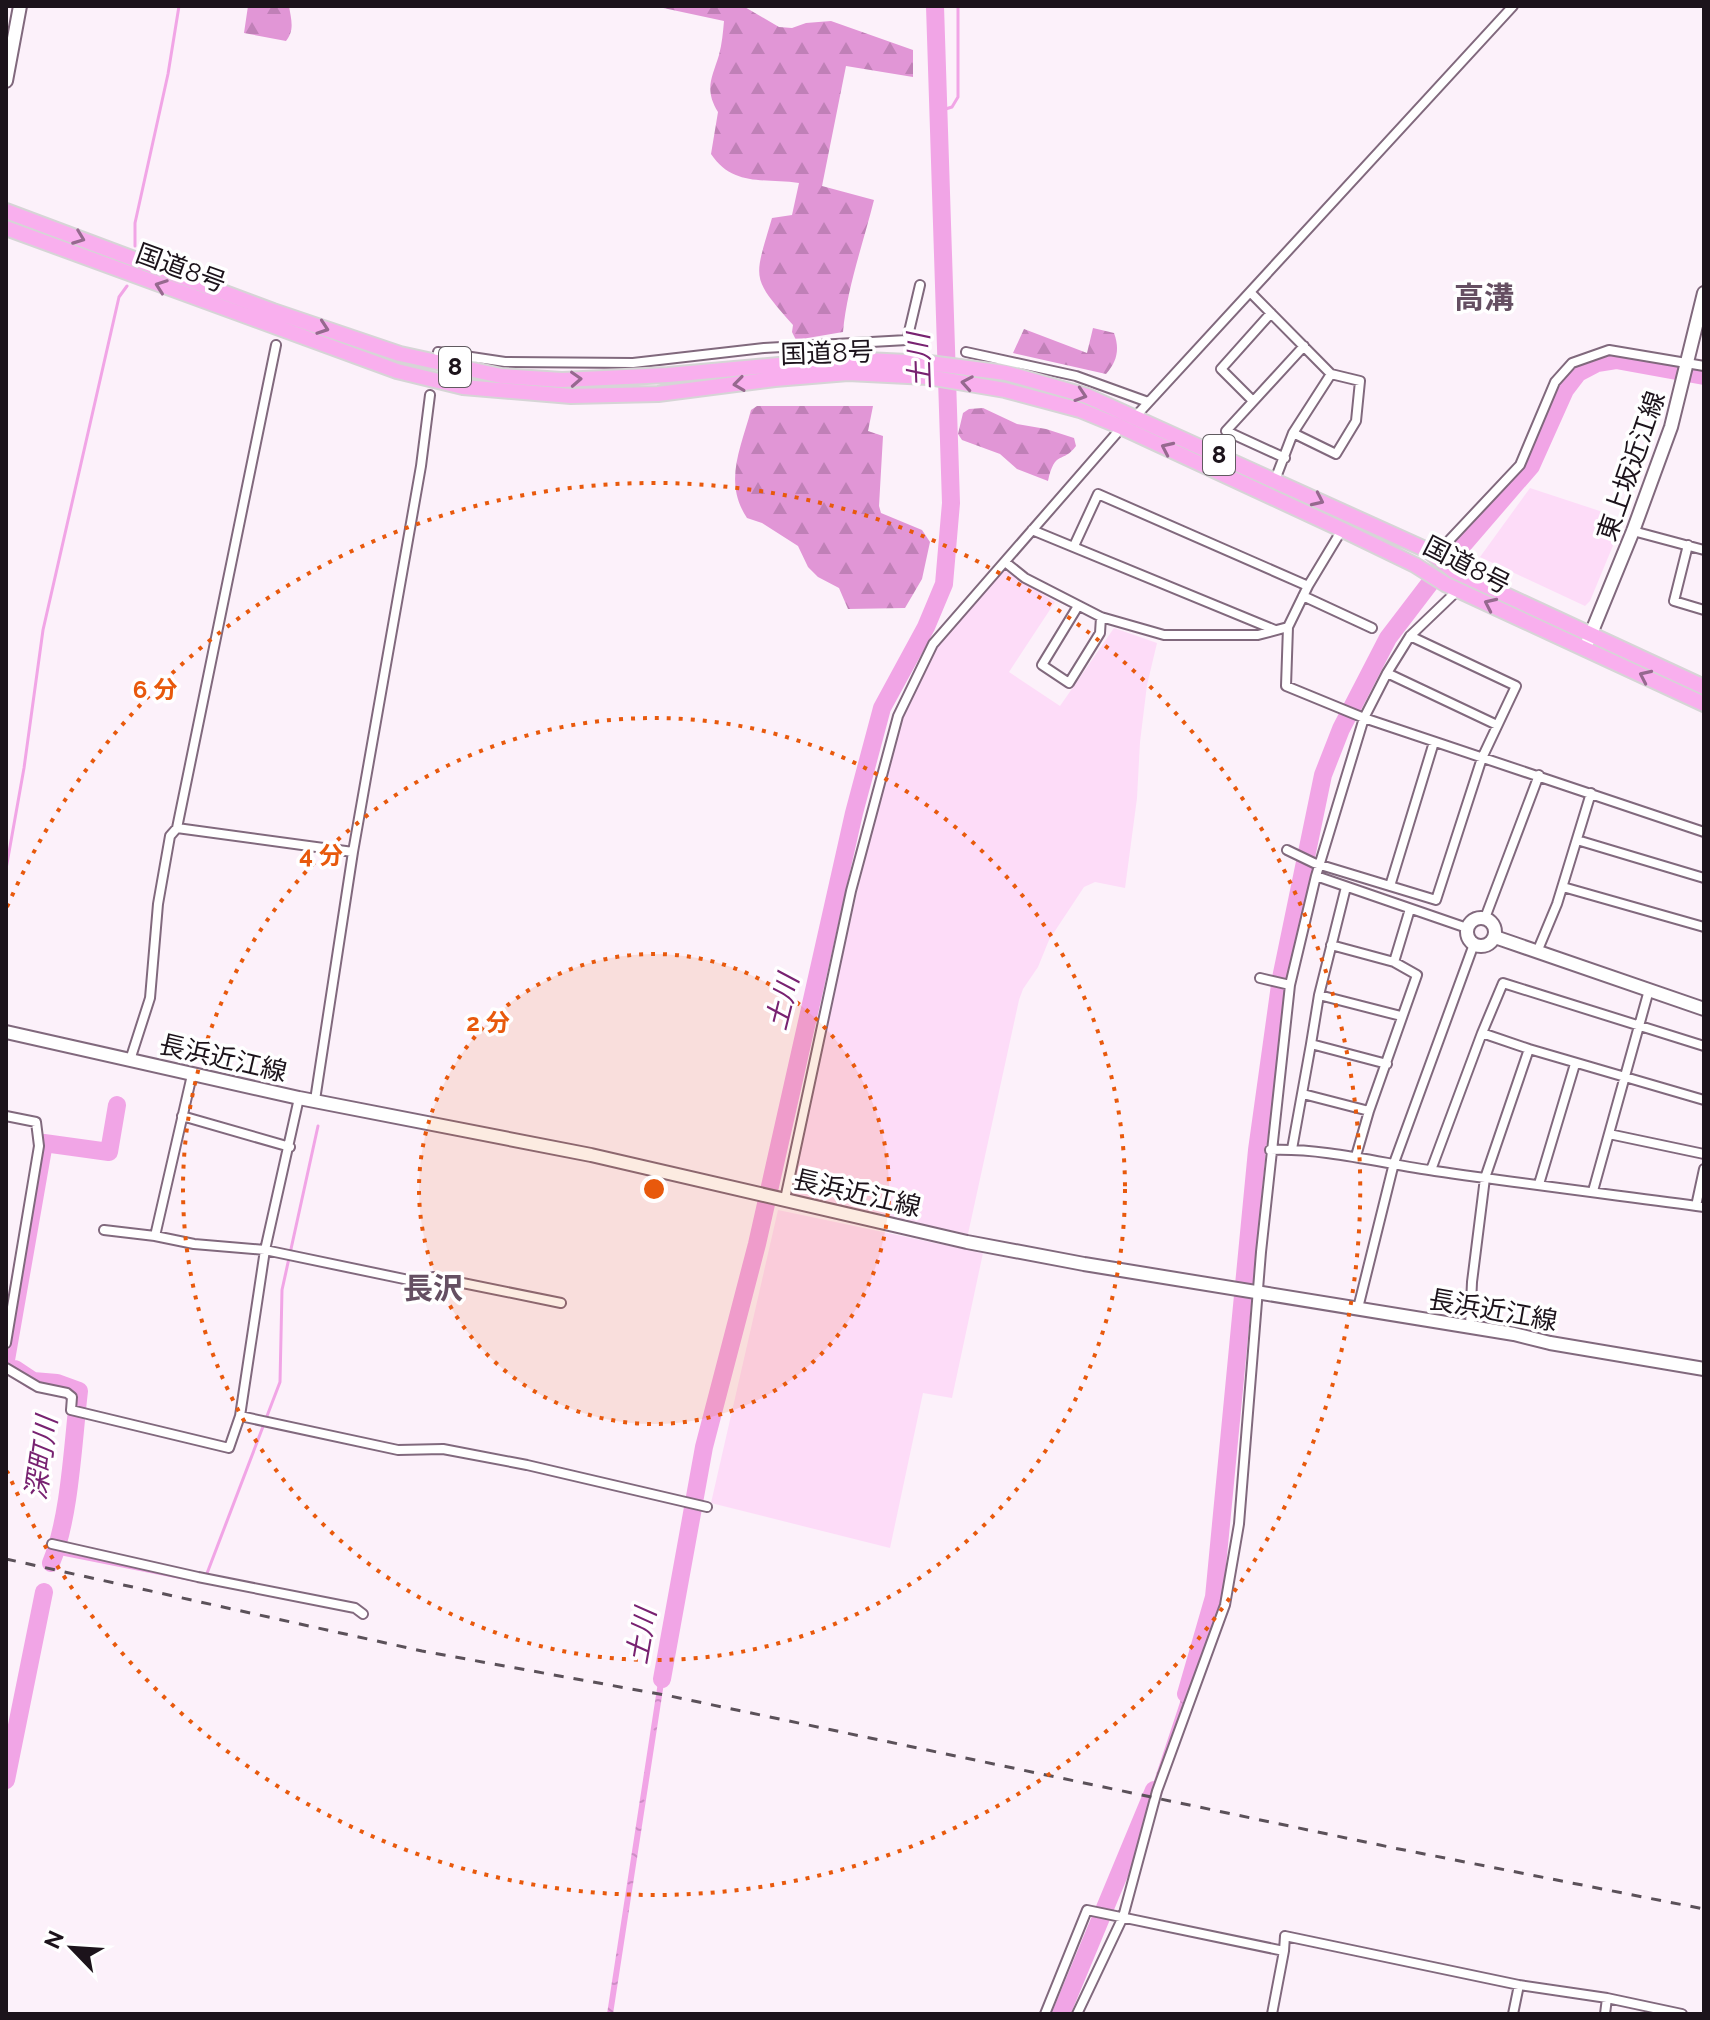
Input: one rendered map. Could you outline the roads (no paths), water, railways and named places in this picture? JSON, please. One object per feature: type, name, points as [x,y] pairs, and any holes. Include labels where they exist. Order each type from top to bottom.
[{"type":"highway","name":"国道8号","points":[[6,211],[273,311],[400,354],[501,376],[562,380],[668,375],[844,359],[929,370],[1080,410],[1343,530],[1452,587],[1704,704]]},
{"type":"highway","name":"国道8号","points":[[6,228],[397,371],[463,387],[571,396],[658,394],[848,373],[929,370],[1006,373],[1087,396],[1434,549],[1454,571],[1704,687]]},
{"type":"main road","points":[[6,81],[20,6]]},
{"type":"main road","name":"東上坂近江線","points":[[1585,648],[1671,427],[1704,293]]},
{"type":"main road","points":[[1485,918],[1493,923],[1495,937],[1486,946],[1474,944],[1468,937],[1467,928],[1472,921],[1485,918]]},
{"type":"main road","points":[[1495,937],[1704,1009]]},
{"type":"main road","name":"長浜近江線","points":[[6,1032],[299,1098],[576,1152],[967,1242],[1704,1369]]},
{"type":"street","points":[[1135,417],[1513,6]]},
{"type":"street","points":[[438,352],[505,362],[633,363],[764,348],[907,340],[920,285]]},
{"type":"street","points":[[1251,293],[1331,374],[1360,381],[1356,421],[1336,454],[1293,433]]},
{"type":"street","points":[[1253,401],[1221,369],[1271,313]]},
{"type":"street","points":[[130,1060],[150,998],[158,904],[170,836],[177,828],[276,345]]},
{"type":"street","points":[[1285,458],[1226,431],[1304,346]]},
{"type":"street","points":[[1434,549],[1520,465],[1555,382],[1572,363],[1609,350],[1686,369],[1704,366]]},
{"type":"street","points":[[966,352],[1076,376],[1148,402]]},
{"type":"street","points":[[1275,480],[1293,433],[1331,374]]},
{"type":"street","points":[[315,1100],[353,852],[421,466],[430,395]]},
{"type":"street","points":[[782,1198],[851,891],[898,716],[933,644],[1116,434],[1119,426]]},
{"type":"street","points":[[1074,546],[1098,494],[1308,586]]},
{"type":"street","points":[[1349,514],[1288,627],[1286,686],[1362,717],[1704,832]]},
{"type":"street","points":[[1032,530],[1275,630]]},
{"type":"street","points":[[1633,531],[1704,550]]},
{"type":"street","points":[[1688,545],[1674,601],[1704,610]]},
{"type":"street","points":[[1005,562],[1025,578],[1101,617],[1164,635],[1258,635],[1288,627]]},
{"type":"street","points":[[1077,2014],[1119,1917],[1157,1791],[1225,1605],[1239,1524],[1270,1150],[1290,985],[1316,876],[1316,864],[1362,717],[1410,636],[1452,587]]},
{"type":"street","points":[[1303,596],[1372,628]]},
{"type":"street","points":[[1078,606],[1042,665],[1069,683],[1100,633],[1101,617]]},
{"type":"street","points":[[1288,851],[1316,864],[1436,900],[1482,758],[1516,686],[1410,636]]},
{"type":"street","points":[[1387,673],[1497,725]]},
{"type":"street","points":[[1390,886],[1434,742]]},
{"type":"street","points":[[1485,918],[1539,775]]},
{"type":"street","points":[[1537,952],[1563,887],[1591,793]]},
{"type":"street","points":[[177,828],[353,852]]},
{"type":"street","points":[[1577,840],[1704,878]]},
{"type":"street","points":[[1316,876],[1467,928]]},
{"type":"street","points":[[1292,1149],[1319,995],[1346,887]]},
{"type":"street","points":[[1563,887],[1704,927]]},
{"type":"street","points":[[1394,962],[1410,909]]},
{"type":"street","points":[[1358,1308],[1394,1163],[1474,944]]},
{"type":"street","points":[[1331,945],[1394,962],[1417,975],[1356,1156]]},
{"type":"street","points":[[1260,978],[1290,985]]},
{"type":"street","points":[[1431,1170],[1503,983],[1704,1046]]},
{"type":"street","points":[[1593,1191],[1649,990]]},
{"type":"street","points":[[1319,995],[1401,1016]]},
{"type":"street","points":[[1482,1033],[1575,1064],[1704,1100]]},
{"type":"street","points":[[1311,1044],[1387,1064]]},
{"type":"street","points":[[1470,1327],[1472,1282],[1485,1178],[1529,1049]]},
{"type":"street","points":[[1539,1184],[1575,1064]]},
{"type":"street","points":[[155,1236],[192,1075]]},
{"type":"street","points":[[1303,1094],[1369,1111]]},
{"type":"street","points":[[6,1368],[38,1387],[67,1393],[72,1397],[71,1410],[229,1448],[240,1416],[265,1250],[299,1098]]},
{"type":"street","points":[[6,1116],[36,1122],[39,1146],[6,1343]]},
{"type":"street","points":[[182,1116],[290,1147]]},
{"type":"street","points":[[1609,1134],[1704,1154]]},
{"type":"street","points":[[1270,1150],[1292,1149],[1356,1156],[1485,1178],[1700,1206],[1704,1169]]},
{"type":"street","points":[[104,1230],[194,1244],[265,1250],[428,1284],[433,1277],[561,1303]]},
{"type":"street","points":[[240,1416],[398,1450],[443,1449],[513,1462],[707,1507]]},
{"type":"street","points":[[52,1544],[355,1608],[363,1614]]},
{"type":"street","points":[[1045,2014],[1087,1910],[1284,1951]]},
{"type":"street","points":[[1272,2014],[1285,1936],[1519,1985],[1607,1998],[1682,2014]]},
{"type":"street","points":[[1513,2014],[1519,1985]]},
{"type":"street","points":[[1605,2014],[1607,1998]]},
{"type":"water","points":[[662,1656],[668,1657],[613,2014],[607,2014]]},
{"type":"water","points":[[1190,1672],[1196,1673],[1148,1815],[1144,1811]]},
{"type":"waterway","points":[[135,246],[135,223],[168,74],[179,6]]},
{"type":"waterway","name":"土川","points":[[662,1679],[704,1447],[757,1244],[854,813],[882,708],[926,627],[944,584],[951,503],[935,6]]},
{"type":"waterway","points":[[939,111],[952,107],[958,97],[958,6]]},
{"type":"waterway","points":[[6,869],[43,630],[119,297],[127,286]]},
{"type":"waterway","points":[[1186,1694],[1214,1597],[1257,1150],[1281,978],[1323,775],[1341,729],[1388,638],[1430,583],[1531,466],[1565,390],[1578,373],[1597,363],[1616,360],[1704,376]]},
{"type":"waterway","name":"深町川","points":[[6,1360],[44,1143],[109,1152],[117,1105]]},
{"type":"waterway","points":[[206,1576],[280,1382],[282,1290],[318,1126]]},
{"type":"waterway","name":"深町川","points":[[15,1369],[33,1381],[57,1383],[79,1391],[67,1502],[51,1563]]},
{"type":"waterway","points":[[57,1553],[198,1581]]},
{"type":"waterway","name":"深町川","points":[[6,1780],[44,1592]]},
{"type":"waterway","points":[[1061,2014],[1154,1790]]},
{"type":"railway","points":[[6,1559],[422,1651],[670,1696],[1394,1848],[1704,1909]]},
{"type":"district","name":"高溝","points":[[1484,298]]},
{"type":"district","name":"長沢","points":[[433,1289]]}]
